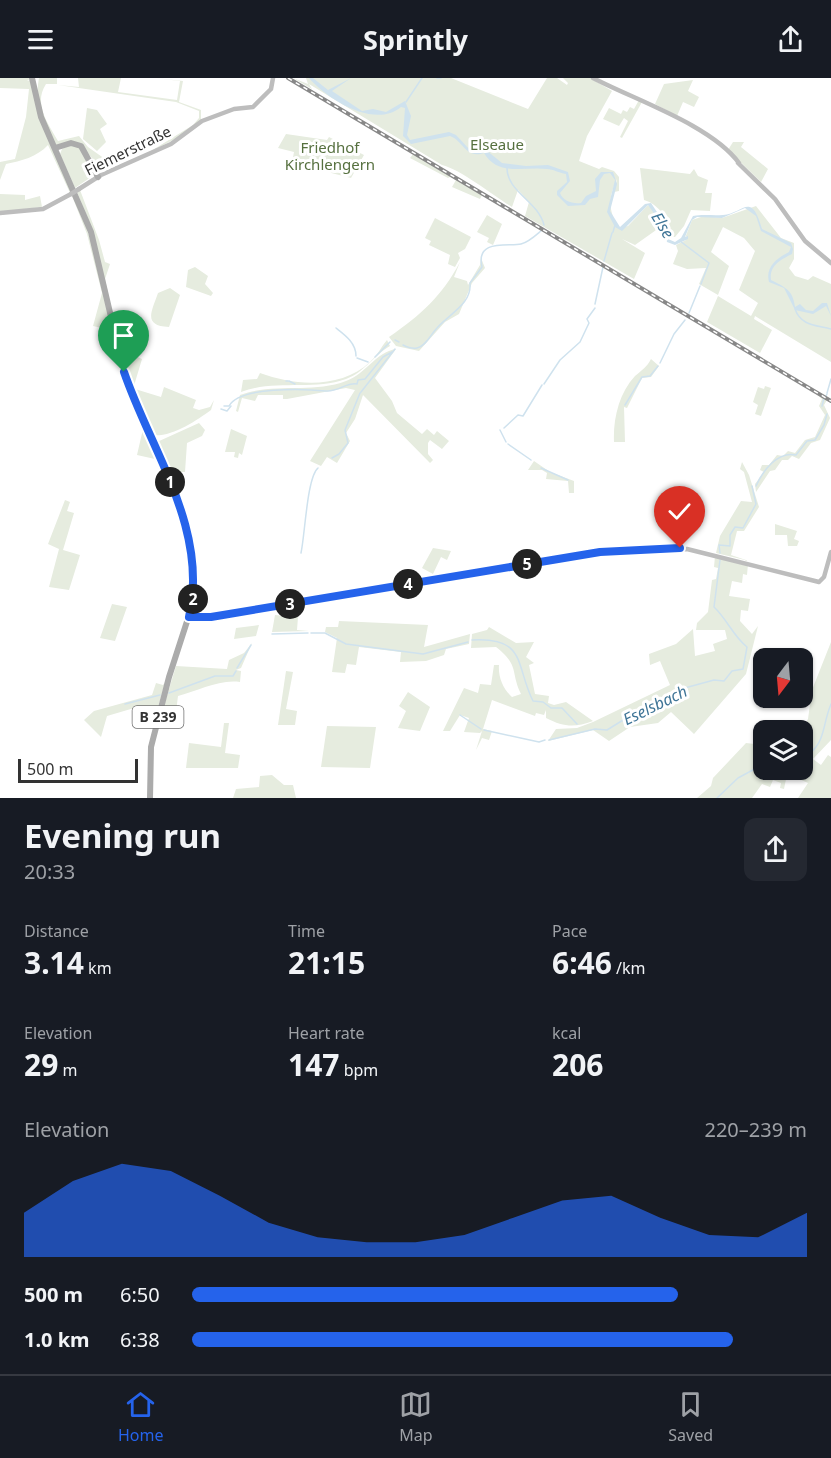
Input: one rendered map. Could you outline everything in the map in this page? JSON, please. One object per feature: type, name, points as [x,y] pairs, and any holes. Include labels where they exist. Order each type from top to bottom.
[{"type":"main road","name":"B 239","points":[[32,78],[41,117],[58,149],[94,243],[124,372],[172,487],[192,553],[194,588],[189,618],[169,677],[151,747],[150,798]]},
{"type":"main road","name":"Fiemerstraße","points":[[0,213],[47,208],[100,176],[165,147],[202,121],[234,109],[254,107],[271,89],[273,78]]},
{"type":"main road","points":[[593,78],[634,96],[694,128],[725,150],[775,199],[805,241],[831,263]]},
{"type":"main road","points":[[58,149],[71,143],[81,146],[100,176]]},
{"type":"main road","points":[[189,618],[211,617],[596,553],[663,548],[704,552],[817,582],[824,577],[831,552]]},
{"type":"green space","points":[[0,78],[31,78],[27,81],[31,80],[39,116],[73,191],[70,193],[48,145],[23,160],[6,164],[0,180],[0,162],[15,159],[26,117],[29,89],[0,88]]},
{"type":"green space","points":[[39,78],[57,78],[57,84],[46,84],[42,91],[41,106],[58,141],[79,136],[88,147],[105,159],[102,166],[107,170],[103,172],[83,147],[56,145],[44,121],[39,104]]},
{"type":"green space","points":[[78,78],[121,78],[118,92],[177,100],[180,81],[155,78],[183,81],[179,102],[201,110],[201,120],[186,133],[143,156],[193,125],[199,118],[199,111],[176,102],[58,85],[79,87]]},
{"type":"green space","name":"Elseaue","points":[[293,78],[308,84],[306,78],[451,78],[528,109],[547,78],[557,78],[567,85],[568,83],[563,78],[590,78],[612,91],[587,136],[579,161],[599,169],[602,167],[614,171],[619,177],[619,191],[614,192],[617,179],[610,204],[619,228],[628,226],[648,205],[655,212],[665,233],[663,237],[659,228],[635,245],[622,239],[645,253],[634,279],[525,216],[529,202],[518,190],[512,207],[467,177],[442,165],[309,84],[312,89]]},
{"type":"green space","points":[[693,80],[688,91],[699,97],[694,107],[683,102],[677,116],[655,104],[664,84]]},
{"type":"green space","points":[[639,100],[642,102],[622,138],[620,137],[628,121],[624,118],[619,126],[603,119],[609,108],[621,114],[623,110],[627,112],[630,107],[634,109]]},
{"type":"green space","points":[[87,108],[97,110],[107,124],[100,129],[106,142],[97,151],[83,139]]},
{"type":"green space","name":"Friedhof Kirchlengern","points":[[286,134],[327,140],[329,137],[364,155],[351,178],[292,163],[294,152],[278,148]]},
{"type":"green space","points":[[733,142],[744,142],[741,147],[768,169],[761,182],[728,150]]},
{"type":"green space","points":[[69,145],[80,147],[88,165],[83,168],[84,172],[91,169],[94,175],[75,188],[60,154],[62,149]]},
{"type":"green space","points":[[414,153],[482,195],[480,199],[452,187],[456,180],[410,158]]},
{"type":"green space","points":[[640,168],[690,174],[694,169],[698,176],[708,180],[705,193],[712,193],[710,211],[691,210],[684,226],[675,237],[672,237],[663,214],[654,205],[644,200]]},
{"type":"green space","points":[[80,190],[105,262],[110,264],[105,279],[116,330],[129,335],[127,336],[115,333],[92,229],[77,192]]},
{"type":"green space","points":[[0,194],[25,195],[25,200],[40,196],[42,207],[0,212]]},
{"type":"green space","points":[[75,194],[97,260],[111,330],[93,326],[102,293],[87,234],[72,196]]},
{"type":"green space","points":[[756,206],[781,238],[794,243],[794,259],[789,268],[795,276],[808,280],[813,276],[831,284],[831,362],[755,316],[754,319],[772,330],[760,353],[707,322],[718,296],[751,316],[758,303],[739,290],[755,251],[744,238],[723,227],[711,252],[729,266],[718,295],[699,284],[706,268],[687,269],[673,264],[678,251],[676,245],[686,240],[692,220],[704,216],[722,218]]},
{"type":"green space","points":[[487,215],[502,224],[493,245],[487,242],[489,238],[477,232]]},
{"type":"green space","points":[[435,218],[471,237],[465,249],[458,253],[460,258],[455,267],[448,264],[450,255],[429,245],[431,241],[425,238]]},
{"type":"green space","points":[[481,258],[485,268],[472,283],[459,314],[445,322],[419,351],[396,346],[389,337],[430,304],[446,285],[460,262],[454,277],[467,281],[468,285],[480,265]]},
{"type":"green space","points":[[195,267],[208,276],[205,284],[213,293],[211,296],[186,287],[188,270]]},
{"type":"green space","points":[[170,288],[180,295],[169,327],[161,326],[152,321],[152,311],[158,293]]},
{"type":"green space","points":[[116,336],[126,339],[122,350],[142,359],[133,389],[139,401],[135,389],[161,397],[164,387],[196,400],[193,408],[199,410],[210,407],[214,400],[211,410],[191,424],[175,431],[151,435],[132,392]]},
{"type":"green space","points":[[387,340],[390,346],[359,372],[346,379],[320,384],[267,386],[241,392],[243,380],[257,379],[260,373],[288,381],[303,382],[332,381],[346,377],[370,362]]},
{"type":"green space","points":[[396,349],[375,378],[392,401],[397,413],[422,434],[427,429],[434,435],[437,431],[449,441],[442,449],[430,440],[428,454],[433,460],[430,463],[363,395],[355,419],[346,433],[350,441],[337,463],[327,457],[321,466],[310,461],[355,390],[346,388],[287,399],[283,399],[283,395],[258,395],[255,401],[242,398],[238,412],[236,411],[240,395],[267,389],[333,385],[353,378],[383,354]]},
{"type":"green space","points":[[651,359],[659,366],[651,377],[642,378],[627,408],[624,407],[625,442],[614,442],[616,415],[621,398],[629,383]]},
{"type":"green space","points":[[765,386],[771,388],[761,416],[755,414],[758,405],[753,402],[758,387],[764,389]]},
{"type":"green space","points":[[817,394],[827,400],[824,405],[830,418],[820,440],[811,443],[799,459],[792,456],[788,460],[782,460],[775,470],[770,471],[756,492],[755,484],[764,472],[760,470],[762,465],[769,465],[777,455],[783,456],[788,451],[795,453],[805,440],[815,437],[825,415],[819,406],[822,399]]},
{"type":"green space","points":[[199,423],[205,430],[202,436],[187,443],[185,472],[178,472],[177,482],[172,482],[157,442]]},
{"type":"green space","points":[[143,429],[167,479],[155,459],[137,455]]},
{"type":"green space","points":[[231,429],[247,436],[242,455],[239,453],[238,458],[234,457],[235,452],[225,452]]},
{"type":"green space","points":[[534,461],[550,472],[574,481],[574,493],[569,493],[568,481],[546,479],[547,473],[542,470],[528,470]]},
{"type":"green space","points":[[742,462],[749,475],[759,507],[744,531],[737,531],[731,555],[749,561],[716,553],[720,536],[741,501],[752,502],[744,472],[740,469]]},
{"type":"green space","points":[[65,500],[70,502],[67,511],[74,513],[63,550],[80,555],[69,590],[49,587],[59,549],[48,544]]},
{"type":"green space","points":[[775,524],[797,531],[794,539],[799,541],[797,546],[788,546],[787,535],[775,535]]},
{"type":"green space","points":[[433,548],[451,551],[447,560],[441,557],[433,574],[422,568]]},
{"type":"green space","points":[[715,556],[748,564],[747,575],[743,574],[742,583],[732,581],[729,596],[750,599],[748,611],[741,610],[740,621],[752,634],[758,626],[746,674],[694,734],[671,712],[658,723],[630,727],[609,741],[593,730],[548,741],[556,729],[577,728],[593,722],[670,685],[660,661],[650,665],[649,654],[676,644],[693,629],[695,656],[715,651],[713,644],[727,639],[725,630],[696,630],[697,623],[708,612],[712,580],[716,579],[718,568],[714,567]]},
{"type":"green space","points":[[112,604],[127,607],[115,641],[100,638]]},
{"type":"green space","points":[[275,615],[298,617],[297,630],[309,631],[272,632]]},
{"type":"green space","points":[[339,621],[428,625],[424,647],[470,634],[469,644],[446,649],[444,655],[426,661],[400,662],[401,652],[359,647],[356,665],[347,664],[345,673],[332,672],[337,638],[325,632],[326,627],[338,627]]},
{"type":"green space","points":[[259,625],[256,636],[234,639],[236,628]]},
{"type":"green space","points":[[489,627],[516,643],[534,642],[526,657],[534,663],[529,665],[535,694],[549,696],[548,703],[554,705],[566,702],[593,721],[575,726],[564,725],[546,718],[546,710],[544,715],[536,713],[535,716],[492,700],[483,729],[492,731],[489,740],[482,738],[476,750],[482,731],[480,733],[464,732],[469,718],[460,715],[450,731],[443,731],[464,688],[478,693],[480,684],[491,685],[494,665],[499,665],[500,678],[509,694],[512,697],[521,694],[512,664],[504,654],[496,647],[471,648],[472,634],[487,630]]},
{"type":"green space","points":[[831,642],[831,740],[813,759],[813,720],[807,720],[810,708],[813,708],[813,687]]},
{"type":"green space","points":[[252,643],[241,668],[236,670],[241,671],[240,682],[216,684],[178,696],[175,720],[160,719],[176,666],[227,669],[229,660],[244,653]]},
{"type":"green space","points":[[286,671],[293,672],[286,709],[297,711],[295,725],[278,725]]},
{"type":"green space","points":[[165,682],[156,715],[156,708],[141,706],[107,716],[101,737],[84,720],[94,711],[152,695],[156,683],[163,685]]},
{"type":"green space","points":[[408,692],[430,707],[420,731],[398,728],[406,711],[399,706]]},
{"type":"green space","points":[[224,723],[229,723],[225,753],[240,755],[238,768],[186,768],[189,743],[221,747]]},
{"type":"green space","points":[[327,726],[376,727],[370,768],[321,767]]},
{"type":"green space","points":[[746,743],[753,744],[753,780],[773,780],[770,787],[762,784],[752,798],[697,798],[711,786],[713,778]]},
{"type":"green space","points":[[828,755],[831,757],[831,798],[798,798],[808,783],[801,780],[813,780],[813,759],[821,765]]},
{"type":"green space","points":[[272,775],[284,785],[293,785],[296,798],[233,798],[236,789],[259,787],[260,776]]},
{"type":"green space","points":[[773,780],[786,780],[784,789],[780,788],[781,783]]},
{"type":"water","name":"Else","points":[[309,78],[313,78],[328,90],[351,78],[332,91],[362,111],[373,109],[386,112],[405,101],[411,116],[407,135],[410,140],[449,132],[456,135],[470,150],[486,150],[502,163],[526,166],[548,165],[568,172],[570,181],[560,193],[563,198],[571,202],[581,203],[586,196],[596,191],[595,179],[601,172],[613,172],[617,184],[610,211],[620,227],[645,204],[651,203],[665,224],[668,239],[675,242],[681,238],[693,216],[730,214],[746,207],[750,207],[758,217],[762,229],[791,243],[793,249],[792,254],[774,267],[771,280],[788,290],[795,307],[800,304],[806,310],[813,311],[822,303],[827,303],[831,316],[826,306],[813,314],[795,310],[784,288],[769,282],[770,267],[789,252],[791,247],[761,231],[756,216],[745,208],[722,218],[697,217],[692,220],[685,237],[688,236],[688,239],[675,245],[667,242],[663,226],[648,205],[622,231],[615,227],[607,212],[615,180],[610,173],[604,174],[600,180],[598,197],[590,199],[585,205],[568,206],[557,195],[557,191],[567,182],[566,174],[539,168],[504,168],[490,160],[484,153],[469,152],[450,136],[411,144],[403,136],[405,108],[401,107],[390,113],[378,115],[352,109],[328,95]]},
{"type":"waterway","points":[[406,102],[422,78]]},
{"type":"waterway","points":[[507,168],[512,184],[536,209],[544,225]]},
{"type":"waterway","points":[[613,232],[615,225]]},
{"type":"waterway","points":[[403,345],[410,348],[423,345],[437,328],[464,303],[470,290],[470,283],[482,267],[481,258],[488,248],[524,243],[542,230]]},
{"type":"waterway","points":[[604,261],[612,233]]},
{"type":"waterway","points":[[680,241],[709,263],[701,284]]},
{"type":"waterway","points":[[595,304],[603,267]]},
{"type":"waterway","points":[[689,313],[700,286]]},
{"type":"waterway","points":[[544,384],[560,360],[580,342],[589,323],[587,319],[595,308]]},
{"type":"waterway","name":"Eselsbach","points":[[795,309],[805,322],[831,329]]},
{"type":"waterway","points":[[660,363],[674,334],[685,320]]},
{"type":"waterway","points":[[336,328],[352,343],[356,356]]},
{"type":"waterway","points":[[395,340],[399,342]]},
{"type":"waterway","points":[[375,357],[390,342]]},
{"type":"waterway","points":[[361,392],[395,349]]},
{"type":"waterway","points":[[224,406],[229,406],[246,395],[259,392],[330,391],[357,384],[358,380],[365,379],[383,357],[392,352]]},
{"type":"waterway","points":[[357,358],[368,362]]},
{"type":"waterway","points":[[625,405],[642,377],[650,376],[658,366]]},
{"type":"waterway","name":"Eselsbach","points":[[827,393],[831,379]]},
{"type":"waterway","points":[[289,381],[295,384]]},
{"type":"waterway","points":[[504,428],[518,415],[523,416],[542,385]]},
{"type":"waterway","points":[[332,458],[339,454],[348,443],[345,430],[360,393]]},
{"type":"waterway","name":"Eselsbach","points":[[822,406],[824,398]]},
{"type":"waterway","points":[[221,409],[227,411],[231,406]]},
{"type":"waterway","name":"Eselsbach","points":[[756,486],[763,474],[777,459],[796,455],[807,441],[815,440],[824,425],[827,414]]},
{"type":"waterway","points":[[500,430],[506,442]]},
{"type":"waterway","points":[[508,444],[531,460]]},
{"type":"waterway","points":[[301,553],[311,483],[318,468]]},
{"type":"waterway","points":[[541,468],[568,480]]},
{"type":"waterway","name":"Eselsbach","points":[[720,553],[719,545],[730,546],[730,535],[735,527],[743,528],[756,504],[752,486]]},
{"type":"waterway","name":"Eselsbach","points":[[549,740],[595,729],[607,730],[628,717],[644,714],[666,703],[681,689],[714,680],[724,681],[732,671],[743,669],[747,647],[714,607],[720,560]]},
{"type":"waterway","name":"Eselsbach","points":[[272,634],[308,633]]},
{"type":"waterway","name":"Eselsbach","points":[[311,633],[325,633],[346,644],[423,654],[468,642]]},
{"type":"waterway","name":"Eselsbach","points":[[472,640],[490,640],[511,648],[533,701],[543,702],[551,708],[562,708],[577,724]]},
{"type":"waterway","name":"Eselsbach","points":[[237,668],[251,645]]},
{"type":"waterway","name":"Eselsbach","points":[[169,693],[215,676],[233,676],[236,671]]},
{"type":"waterway","name":"Eselsbach","points":[[125,704],[160,695]]},
{"type":"waterway","points":[[813,750],[820,741],[831,704]]},
{"type":"waterway","name":"Eselsbach","points":[[460,715],[481,729]]},
{"type":"waterway","name":"Eselsbach","points":[[484,730],[539,742],[545,740]]},
{"type":"waterway","points":[[717,798],[738,778],[753,770]]},
{"type":"railway","points":[[288,78],[831,401]]},
{"type":"route","points":[[124,372],[131,394],[185,522],[194,566],[194,588],[189,617],[211,617],[600,552],[680,548]]}]
